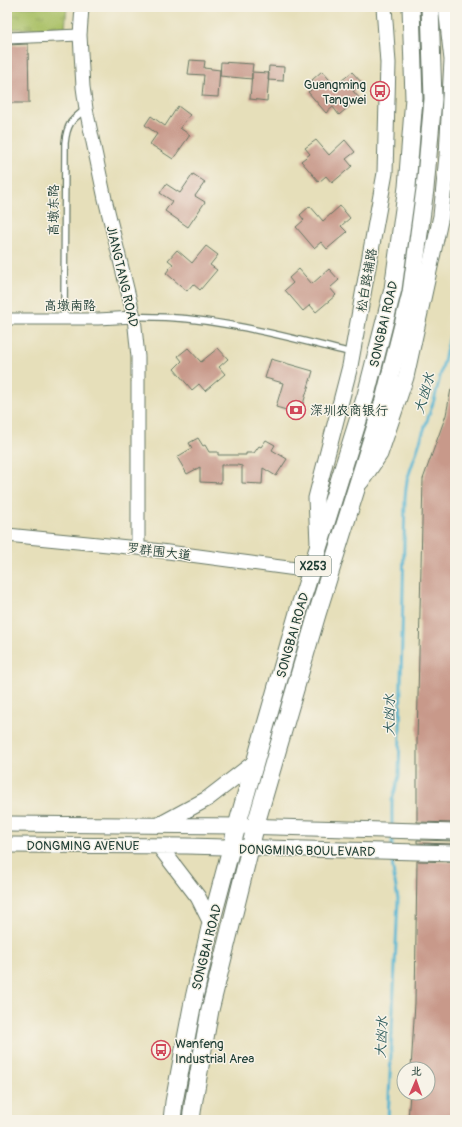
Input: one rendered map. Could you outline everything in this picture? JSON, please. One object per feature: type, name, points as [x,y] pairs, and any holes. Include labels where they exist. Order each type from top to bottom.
[{"type":"main road","name":"松白路辅路","points":[[318,549],[316,498],[353,354],[385,173],[388,63],[384,7]]},
{"type":"main road","name":"SONGBAI ROAD","points":[[172,1120],[192,1007],[211,923],[255,762],[311,571],[366,395],[393,290],[407,187],[414,98],[411,7]]},
{"type":"main road","name":"SONGBAI ROAD","points":[[191,1120],[192,1104],[210,1010],[250,849],[315,622],[384,400],[411,293],[426,189],[432,99],[430,7]]},
{"type":"main road","points":[[356,489],[380,454],[406,377],[441,216],[451,156],[452,60],[446,7]]},
{"type":"main road","points":[[159,826],[207,798],[255,762]]},
{"type":"main road","name":"DONGMING AVENUE","points":[[7,824],[159,826]]},
{"type":"main road","name":"DONGMING BOULEVARD","points":[[159,826],[237,826],[455,832]]},
{"type":"main road","name":"DONGMING AVENUE","points":[[7,845],[159,846]]},
{"type":"main road","points":[[159,846],[198,897],[211,923]]},
{"type":"main road","name":"DONGMING BOULEVARD","points":[[159,846],[455,853]]},
{"type":"street","name":"JIANGTANG ROAD","points":[[82,7],[80,35],[83,87],[86,109],[105,199],[134,317],[138,358],[138,548]]},
{"type":"street","points":[[7,38],[80,35]]},
{"type":"street","name":"高墩南路","points":[[7,319],[98,319],[134,317]]},
{"type":"street","name":"罗群围大道","points":[[7,535],[138,548],[311,571]]},
{"type":"lane","name":"高墩东路","points":[[64,319],[65,143],[67,128],[77,116],[86,109]]},
{"type":"lane","points":[[134,317],[161,316],[193,319],[252,328],[353,354]]},
{"type":"green space","points":[[7,7],[67,7],[65,28],[7,29]]},
{"type":"building","points":[[28,44],[29,103],[7,103],[7,45]]},
{"type":"building","points":[[190,60],[205,61],[204,68],[220,70],[218,97],[202,96],[204,75],[188,74]]},
{"type":"building","points":[[221,62],[253,64],[252,72],[269,73],[267,101],[250,99],[252,79],[220,76]]},
{"type":"building","points":[[269,66],[284,67],[283,81],[268,80]]},
{"type":"building","points":[[322,71],[335,86],[352,72],[362,83],[353,91],[359,98],[339,115],[333,107],[326,113],[308,92],[317,85],[312,80]]},
{"type":"building","points":[[178,106],[190,115],[180,128],[190,135],[173,159],[150,144],[157,134],[145,125],[151,116],[165,126]]},
{"type":"building","points":[[316,140],[329,155],[345,140],[355,152],[346,159],[352,166],[332,183],[326,176],[319,182],[301,161],[310,154],[305,148]]},
{"type":"building","points":[[193,174],[205,182],[195,196],[205,202],[188,227],[165,211],[172,201],[160,193],[166,184],[180,193]]},
{"type":"building","points":[[310,206],[323,221],[340,206],[350,218],[341,226],[347,232],[327,249],[321,242],[314,248],[296,227],[304,220],[300,215]]},
{"type":"building","points":[[206,246],[218,255],[210,265],[217,270],[200,290],[193,284],[187,291],[166,273],[173,264],[168,260],[177,250],[192,263]]},
{"type":"building","points":[[299,269],[312,284],[329,269],[339,280],[330,288],[336,295],[316,312],[310,305],[303,311],[285,290],[293,283],[289,278]]},
{"type":"building","points":[[188,348],[201,362],[218,348],[228,359],[219,367],[225,374],[205,391],[199,384],[192,390],[174,369],[182,361],[178,356]]},
{"type":"building","points":[[271,359],[313,371],[300,414],[276,407],[283,383],[265,378]]},
{"type":"building","points":[[451,389],[455,389],[455,823],[417,822],[417,741],[423,479],[446,415]]},
{"type":"building","points":[[198,438],[209,452],[218,452],[218,455],[246,455],[246,453],[254,453],[266,440],[275,445],[272,450],[287,459],[276,476],[263,468],[262,484],[242,483],[242,466],[237,465],[221,465],[221,483],[200,482],[200,467],[187,474],[177,457],[192,448],[189,443]]},
{"type":"building","points":[[417,840],[455,841],[455,844],[417,843]]},
{"type":"building","points":[[417,861],[455,862],[455,1120],[408,1120],[409,1101],[436,1101],[436,1061],[411,1061],[415,1003]]},
{"type":"waterway","name":"大凼水","points":[[392,825],[392,801],[399,776],[405,497],[407,480],[435,397],[455,316]]},
{"type":"waterway","name":"大凼水","points":[[392,835],[392,847]]},
{"type":"waterway","name":"大凼水","points":[[388,1120],[398,900],[393,873],[392,857]]},
{"type":"place","name":"Guangming Tangwei","points":[[380,91]]},
{"type":"place","name":"深圳农商银行","points":[[296,410]]},
{"type":"place","name":"Wanfeng Industrial Area","points":[[161,1050]]}]
